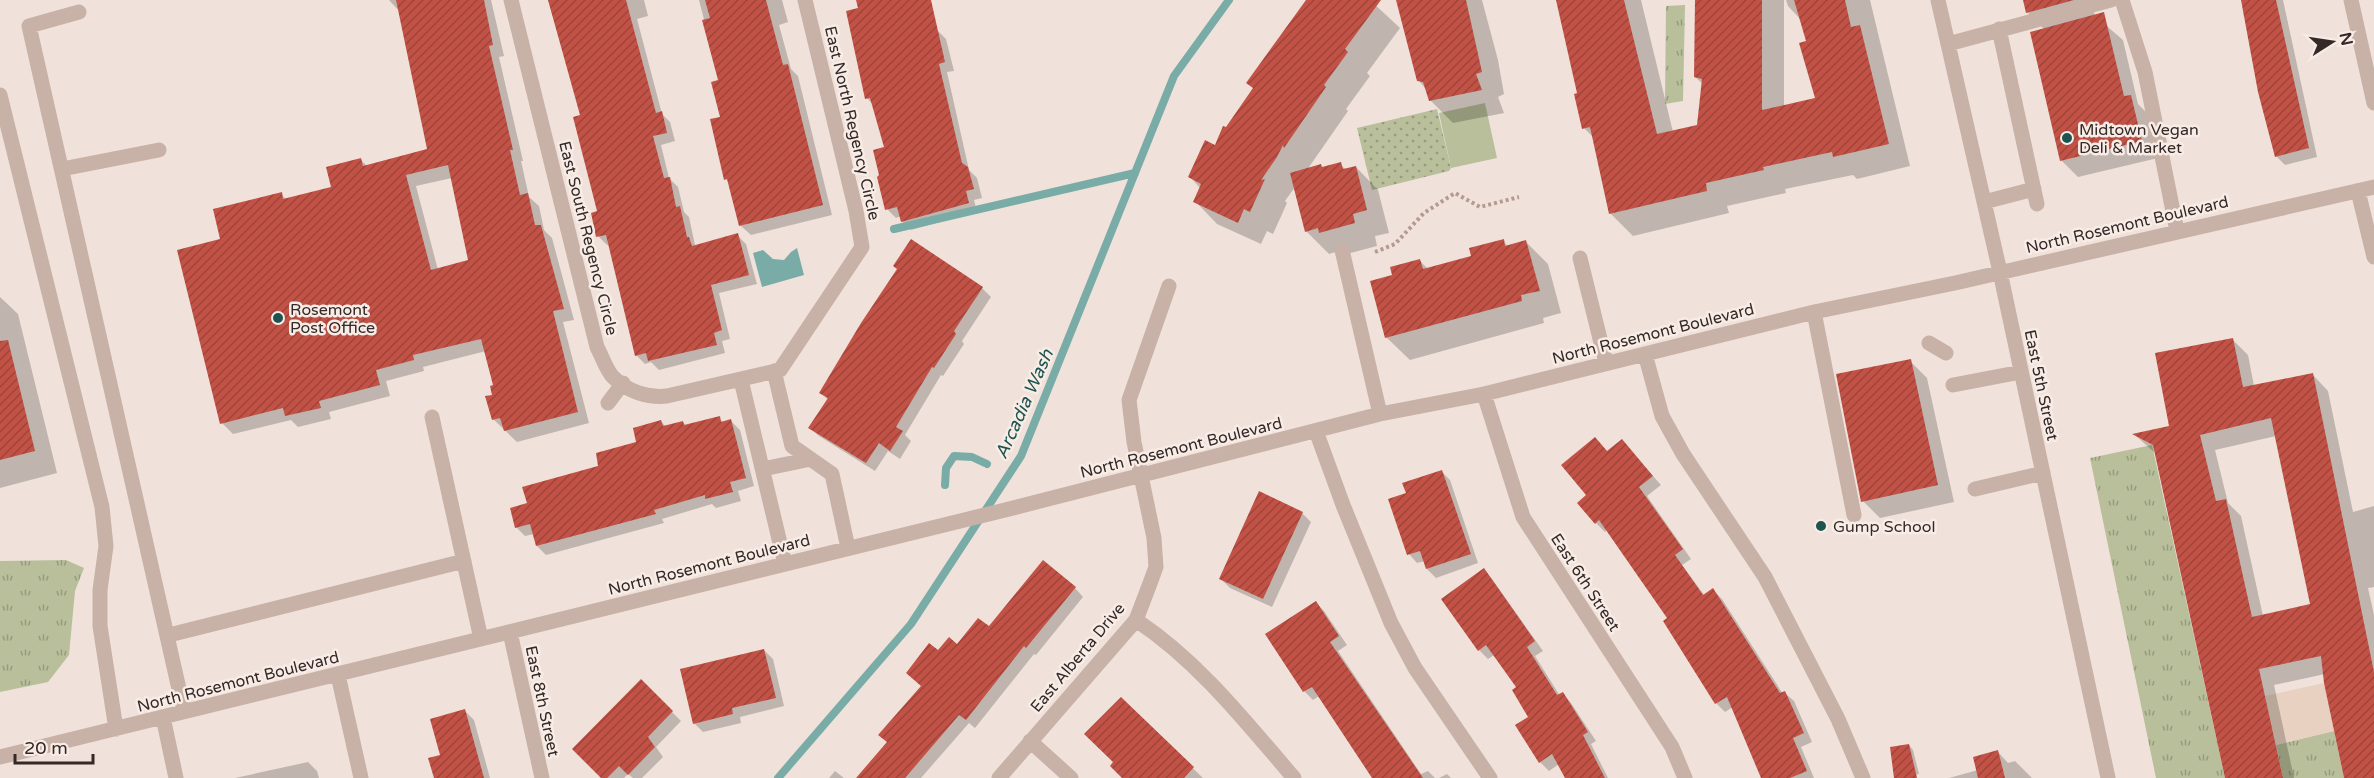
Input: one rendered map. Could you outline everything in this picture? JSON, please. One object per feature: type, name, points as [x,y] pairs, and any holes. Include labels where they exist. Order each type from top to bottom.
[{"type":"street","name":"East South Regency Circle","points":[[512,0],[597,347],[612,377],[638,393],[652,397],[667,396],[741,380]]},
{"type":"street","name":"East North Regency Circle","points":[[774,371],[780,370],[862,247],[856,211],[805,0]]},
{"type":"street","name":"East 5th Street","points":[[1938,0],[2000,272],[2108,778]]},
{"type":"street","points":[[1948,44],[2111,0]]},
{"type":"street","points":[[2122,0],[2145,72],[2177,231]]},
{"type":"street","points":[[2351,0],[2374,103]]},
{"type":"street","points":[[79,12],[29,26],[184,711]]},
{"type":"street","points":[[1984,201],[2035,197],[2000,29]]},
{"type":"street","points":[[0,95],[102,507],[106,546],[100,590],[100,626],[116,729]]},
{"type":"street","points":[[62,169],[159,150]]},
{"type":"street","name":"North Rosemont Boulevard","points":[[0,757],[1001,512],[1380,414],[1484,394],[1814,312],[2374,187]]},
{"type":"street","points":[[2358,190],[2374,257]]},
{"type":"street","points":[[1342,250],[1380,414]]},
{"type":"street","points":[[1580,258],[1606,363]]},
{"type":"street","name":"East Alberta Drive","points":[[999,778],[1136,620],[1156,567],[1154,538],[1134,442],[1129,400],[1169,286]]},
{"type":"street","points":[[1814,312],[1854,515]]},
{"type":"street","points":[[1929,343],[1946,353]]},
{"type":"street","points":[[1645,354],[1662,416],[1683,454],[1765,578],[1838,719],[1863,778]]},
{"type":"street","points":[[785,564],[741,380],[774,371],[792,446],[832,474],[848,548]]},
{"type":"street","points":[[1953,385],[2021,372]]},
{"type":"street","points":[[608,403],[623,383]]},
{"type":"street","name":"East 6th Street","points":[[1484,394],[1523,517],[1672,747],[1685,778]]},
{"type":"street","points":[[432,417],[481,639]]},
{"type":"street","points":[[1316,431],[1391,623],[1415,668],[1490,778]]},
{"type":"street","points":[[763,469],[811,459]]},
{"type":"street","points":[[1975,489],[2043,473]]},
{"type":"street","points":[[168,634],[464,561]]},
{"type":"street","points":[[1136,620],[1165,640],[1197,669],[1238,710],[1294,778]]},
{"type":"street","name":"East 8th Street","points":[[510,632],[542,778]]},
{"type":"street","points":[[338,675],[360,778]]},
{"type":"street","points":[[163,717],[176,778]]},
{"type":"street","points":[[1030,741],[1071,778]]},
{"type":"path","points":[[1375,252],[1395,244],[1424,213],[1455,193],[1480,207],[1519,197]]},
{"type":"green space","points":[[1685,5],[1683,101],[1665,104],[1666,6]]},
{"type":"green space","points":[[1485,103],[1497,158],[1451,168],[1439,113]]},
{"type":"green space","points":[[1437,109],[1451,168],[1449,171],[1372,190],[1357,128]]},
{"type":"green space","points":[[2152,445],[2225,778],[2156,778],[2090,458]]},
{"type":"green space","points":[[66,560],[84,568],[75,591],[69,655],[48,682],[0,692],[0,561]]},
{"type":"green space","points":[[2334,731],[2344,778],[2283,778],[2276,745]]},
{"type":"shaded area","points":[[2324,683],[2334,731],[2276,745],[2265,696]]},
{"type":"water","points":[[797,248],[804,275],[762,287],[753,253],[763,250],[773,259],[784,260]]},
{"type":"building","points":[[396,0],[484,0],[493,45],[489,46],[513,150],[510,150],[520,195],[528,193],[535,225],[541,225],[564,309],[553,311],[578,412],[504,431],[500,418],[492,420],[485,396],[492,395],[490,386],[493,385],[481,339],[413,355],[414,360],[376,370],[380,385],[319,401],[321,408],[285,416],[283,408],[220,424],[177,250],[220,239],[213,209],[282,192],[283,199],[331,187],[326,167],[361,158],[363,166],[427,149]],"holes":[[[448,165],[468,260],[431,270],[406,175]]]},
{"type":"building","points":[[548,0],[626,0],[656,113],[662,111],[667,133],[653,136],[664,178],[670,177],[676,207],[680,206],[687,237],[692,246],[738,233],[749,275],[711,285],[722,330],[714,333],[717,345],[648,361],[646,353],[635,356],[606,235],[596,237],[591,213],[597,211],[573,117],[580,115]]},
{"type":"building","points":[[705,0],[766,0],[783,65],[788,64],[823,205],[739,226],[727,179],[724,180],[710,119],[720,117],[711,82],[718,80],[702,20],[710,18]]},
{"type":"building","points":[[856,0],[931,0],[945,62],[939,64],[962,163],[968,167],[974,189],[966,191],[969,203],[901,222],[897,207],[885,210],[873,150],[884,147],[870,98],[865,99],[846,11],[858,8]]},
{"type":"building","points":[[1306,0],[1381,0],[1345,49],[1348,52],[1284,148],[1283,145],[1261,180],[1265,179],[1250,212],[1244,209],[1238,223],[1193,202],[1201,184],[1188,177],[1205,140],[1215,145],[1223,126],[1226,127],[1253,88],[1246,83]]},
{"type":"building","points":[[1396,0],[1466,0],[1482,72],[1476,74],[1482,90],[1429,101],[1423,82],[1417,81]]},
{"type":"building","points":[[1556,0],[1624,0],[1657,134],[1697,125],[1702,79],[1694,77],[1695,0],[1762,0],[1762,110],[1815,98],[1799,43],[1806,41],[1794,0],[1845,0],[1851,27],[1860,25],[1889,144],[1833,157],[1832,152],[1763,167],[1764,170],[1706,183],[1707,191],[1609,214],[1590,127],[1582,129],[1574,94],[1577,93]]},
{"type":"building","points":[[2023,0],[2074,0],[2026,13]]},
{"type":"building","points":[[2241,0],[2276,0],[2309,148],[2275,157],[2258,92]]},
{"type":"building","points":[[2104,12],[2124,96],[2131,95],[2142,141],[2060,161],[2030,32]]},
{"type":"building","points":[[1341,162],[1343,169],[1356,166],[1367,210],[1353,214],[1355,223],[1319,233],[1318,228],[1305,232],[1290,173],[1321,164],[1322,167]]},
{"type":"building","points":[[911,239],[983,287],[954,331],[956,334],[934,368],[932,367],[896,427],[903,431],[890,451],[879,443],[866,463],[808,428],[828,398],[819,393],[897,269],[893,266]]},
{"type":"building","points":[[1504,239],[1505,246],[1526,240],[1540,291],[1521,295],[1522,301],[1385,338],[1370,281],[1392,275],[1390,267],[1420,259],[1423,269],[1471,256],[1469,248]]},
{"type":"building","points":[[2233,338],[2243,387],[2313,373],[2374,672],[2374,778],[2344,778],[2324,683],[2321,656],[2259,669],[2283,778],[2225,778],[2153,445],[2132,434],[2169,426],[2155,353]],"holes":[[[2271,418],[2310,604],[2252,617],[2226,499],[2216,501],[2200,435]]]},
{"type":"building","points":[[8,340],[35,451],[0,460],[0,341]]},
{"type":"building","points":[[1911,359],[1938,485],[1861,502],[1836,374]]},
{"type":"building","points":[[720,416],[721,422],[731,419],[746,478],[730,482],[733,492],[705,499],[705,495],[654,510],[656,514],[536,546],[530,524],[515,528],[510,508],[527,503],[522,487],[598,466],[596,453],[636,442],[633,428],[661,420],[663,426],[683,421],[684,425]]},
{"type":"building","points":[[1595,437],[1607,451],[1622,439],[1653,476],[1639,487],[1683,549],[1675,555],[1703,595],[1713,588],[1780,693],[1785,691],[1804,733],[1793,738],[1807,771],[1790,778],[1761,778],[1727,697],[1715,704],[1663,621],[1667,618],[1599,520],[1595,524],[1577,503],[1586,495],[1561,465]]},
{"type":"building","points":[[1442,470],[1471,554],[1426,569],[1420,551],[1407,555],[1388,499],[1406,493],[1402,483]]},
{"type":"building","points":[[1259,491],[1303,512],[1263,599],[1219,579]]},
{"type":"building","points":[[1043,560],[1076,587],[1026,648],[1024,646],[966,720],[959,715],[905,778],[856,778],[887,742],[878,735],[921,686],[906,673],[929,643],[938,650],[949,637],[957,644],[978,618],[989,626]]},
{"type":"building","points":[[1484,568],[1535,641],[1527,647],[1557,695],[1563,692],[1588,732],[1583,735],[1605,778],[1565,778],[1552,754],[1539,763],[1515,725],[1528,717],[1512,690],[1516,687],[1486,645],[1478,651],[1441,599]]},
{"type":"building","points":[[1316,601],[1339,636],[1330,642],[1423,778],[1372,778],[1312,687],[1303,692],[1265,634]]},
{"type":"building","points":[[764,649],[776,698],[732,708],[733,714],[693,724],[680,669]]},
{"type":"building","points":[[641,679],[673,711],[648,737],[655,747],[628,775],[619,766],[607,778],[601,778],[572,749]]},
{"type":"building","points":[[1121,697],[1194,767],[1184,778],[1122,778],[1110,766],[1113,762],[1084,734]]},
{"type":"building","points":[[465,709],[484,778],[434,778],[428,758],[440,755],[430,719]]},
{"type":"building","points":[[1909,744],[1917,778],[1894,778],[1890,747]]},
{"type":"building","points":[[1998,750],[2005,778],[1978,778],[1973,757]]},
{"type":"waterway","name":"Arcadia Wash","points":[[778,778],[911,624],[1021,456],[1174,76],[1229,0]]},
{"type":"waterway","points":[[894,229],[1135,173]]},
{"type":"waterway","points":[[945,485],[946,468],[954,456],[972,457],[987,464]]},
{"type":"place","name":"Midtown Vegan Deli & Market","points":[[2067,138]]},
{"type":"place","name":"Rosemont Post Office","points":[[278,318]]},
{"type":"place","name":"Gump School","points":[[1821,526]]}]
